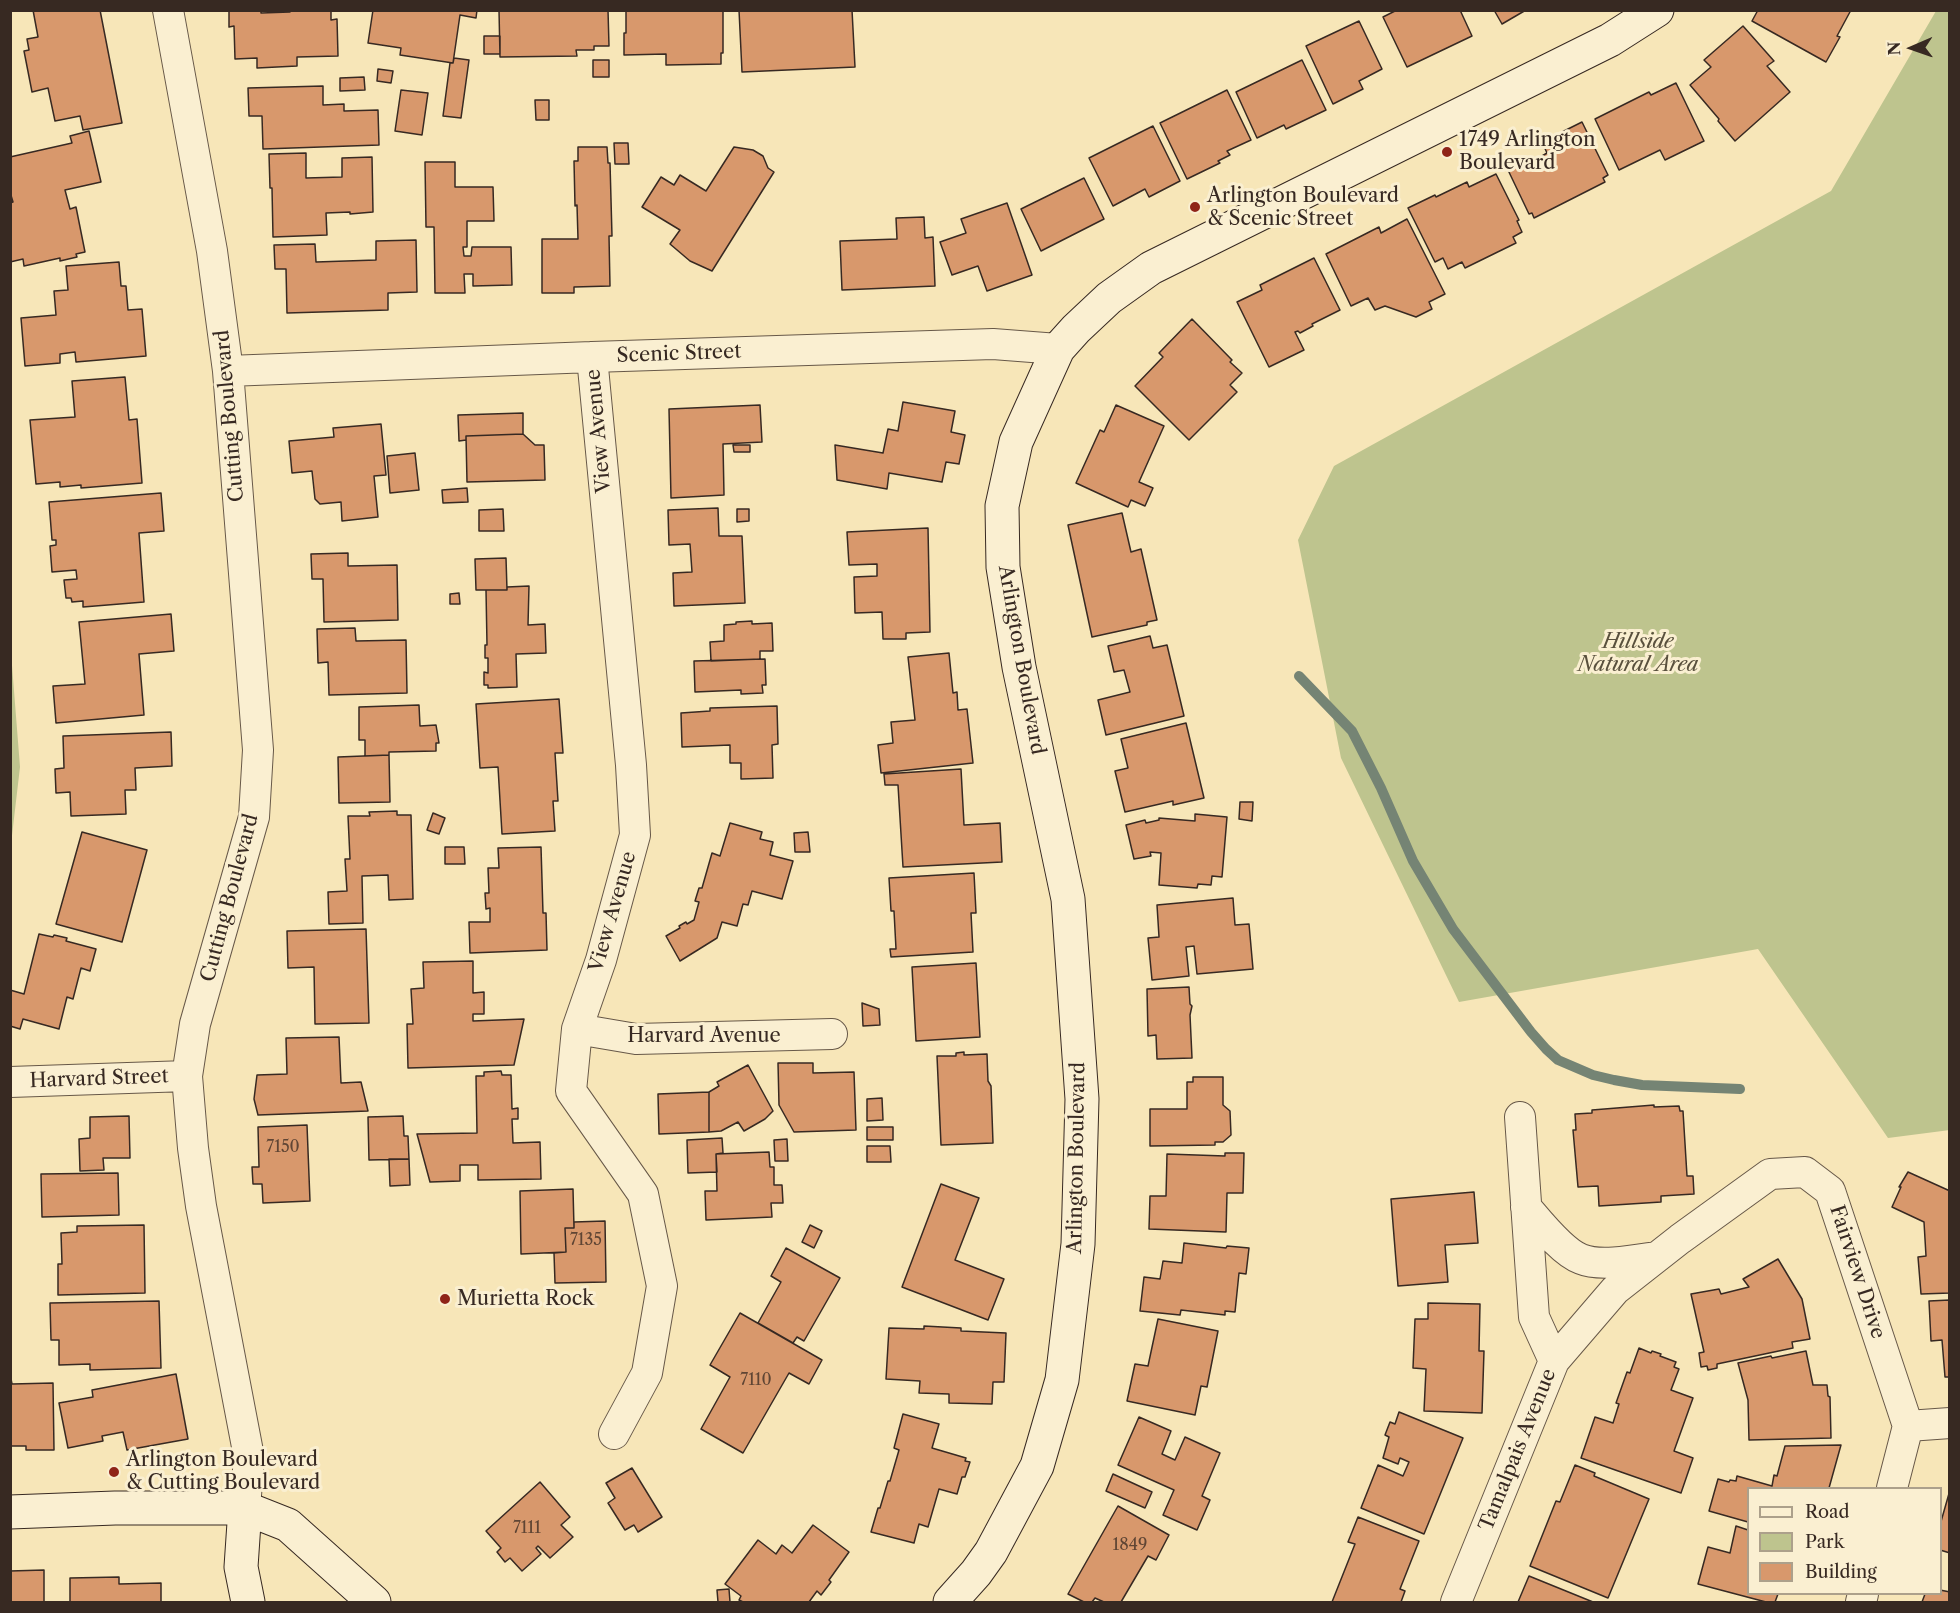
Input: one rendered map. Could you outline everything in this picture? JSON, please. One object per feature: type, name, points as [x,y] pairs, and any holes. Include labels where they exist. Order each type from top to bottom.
[{"type":"main road","name":"Arlington Boulevard","points":[[950,1602],[991,1552],[1037,1466],[1062,1380],[1078,1244],[1082,1100],[1068,898],[1019,667],[1003,567],[1002,506],[1016,442],[1058,349],[1109,298],[1151,268],[1611,40],[1657,10]]},
{"type":"main road","points":[[10,1512],[115,1508],[244,1508],[288,1525],[374,1602]]},
{"type":"main road","name":"Cutting Boulevard","points":[[244,1508],[241,1567],[248,1602]]},
{"type":"street","name":"Cutting Boulevard","points":[[168,10],[212,251],[228,371],[258,750],[254,818],[195,1024],[187,1076],[201,1206],[249,1457],[244,1508]]},
{"type":"street","name":"Scenic Street","points":[[228,371],[993,344],[1058,349]]},
{"type":"street","name":"View Avenue","points":[[592,357],[630,753],[635,835],[600,960],[577,1029],[571,1090],[643,1194],[662,1286],[646,1373],[614,1434]]},
{"type":"street","name":"Harvard Avenue","points":[[577,1029],[636,1039],[832,1034]]},
{"type":"street","name":"Harvard Street","points":[[10,1082],[187,1076]]},
{"type":"street","points":[[1520,1117],[1534,1317],[1554,1361]]},
{"type":"street","name":"Fairview Drive","points":[[1680,1239],[1770,1174],[1805,1172],[1830,1191],[1908,1426]]},
{"type":"street","points":[[1526,1207],[1556,1242],[1581,1259],[1612,1263],[1656,1257]]},
{"type":"street","name":"Tamalpais Avenue","points":[[1456,1602],[1554,1361],[1615,1290],[1680,1239]]},
{"type":"street","points":[[1892,1487],[1908,1426],[1950,1423]]},
{"type":"green space","name":"Hillside Natural Area","points":[[1936,11],[1950,11],[1950,1130],[1888,1138],[1758,949],[1459,1002],[1341,758],[1298,540],[1334,466],[1831,191]]},
{"type":"green space","points":[[10,640],[20,767],[11,844],[10,844]]},
{"type":"building","points":[[33,10],[100,10],[122,123],[83,130],[80,116],[55,121],[48,88],[32,92],[24,51],[29,50],[27,39],[38,37]]},
{"type":"building","points":[[261,10],[261,13],[331,10],[331,20],[337,19],[338,56],[297,57],[297,66],[257,68],[257,58],[235,59],[234,26],[229,27],[229,11]]},
{"type":"building","points":[[373,10],[477,10],[476,18],[460,15],[453,63],[400,55],[401,48],[368,43]]},
{"type":"building","points":[[499,10],[608,10],[609,46],[594,46],[594,50],[576,50],[577,56],[500,57]]},
{"type":"building","points":[[626,10],[723,10],[721,64],[666,65],[666,54],[624,55]]},
{"type":"building","points":[[739,10],[852,10],[855,67],[742,72]]},
{"type":"building","points":[[1397,10],[1460,10],[1472,36],[1407,67],[1383,17]]},
{"type":"building","points":[[1494,10],[1526,10],[1502,24]]},
{"type":"building","points":[[1758,10],[1851,10],[1826,62],[1752,21]]},
{"type":"building","points":[[1359,21],[1382,69],[1359,81],[1363,89],[1333,104],[1306,46]]},
{"type":"building","points":[[1743,26],[1774,61],[1767,66],[1790,92],[1735,141],[1690,85],[1711,67],[1704,60]]},
{"type":"building","points":[[484,36],[500,36],[500,54],[484,54]]},
{"type":"building","points":[[454,58],[469,60],[461,118],[443,116],[450,63],[453,63]]},
{"type":"building","points":[[593,60],[609,60],[609,77],[593,77]]},
{"type":"building","points":[[1302,60],[1326,110],[1286,129],[1284,125],[1257,138],[1236,92]]},
{"type":"building","points":[[378,69],[393,71],[391,83],[377,81]]},
{"type":"building","points":[[364,77],[365,90],[340,91],[340,78]]},
{"type":"building","points":[[1676,83],[1704,141],[1665,160],[1660,150],[1619,170],[1595,119],[1649,92],[1651,95]]},
{"type":"building","points":[[323,86],[323,105],[344,104],[344,111],[378,110],[379,145],[263,149],[262,116],[249,116],[248,88]]},
{"type":"building","points":[[401,90],[428,93],[422,135],[395,131]]},
{"type":"building","points":[[1227,90],[1251,140],[1227,151],[1230,155],[1218,161],[1220,163],[1187,179],[1160,123]]},
{"type":"building","points":[[535,100],[549,100],[549,120],[536,120]]},
{"type":"building","points":[[1582,122],[1608,175],[1603,178],[1605,182],[1534,218],[1532,213],[1529,214],[1508,170],[1547,153],[1542,142]]},
{"type":"building","points":[[1153,126],[1180,181],[1149,197],[1145,189],[1113,206],[1089,158]]},
{"type":"building","points":[[89,131],[101,182],[65,190],[70,209],[76,207],[85,252],[76,254],[77,257],[60,261],[60,258],[24,266],[23,259],[10,262],[10,203],[13,202],[10,192],[10,157],[72,143],[70,136]]},
{"type":"building","points":[[614,143],[628,143],[629,164],[615,164]]},
{"type":"building","points":[[578,147],[607,147],[608,163],[610,163],[612,236],[609,236],[610,286],[574,287],[574,293],[542,293],[542,239],[578,239],[574,161],[578,161]]},
{"type":"building","points":[[734,147],[753,150],[763,156],[768,168],[774,172],[712,271],[690,261],[670,244],[680,230],[642,207],[661,177],[674,185],[680,175],[706,191]]},
{"type":"building","points":[[306,153],[306,178],[342,177],[342,158],[372,157],[373,212],[326,213],[327,235],[273,237],[269,154]]},
{"type":"building","points":[[425,162],[455,162],[455,187],[493,187],[494,221],[467,221],[467,247],[463,247],[464,256],[471,256],[472,247],[511,247],[512,285],[473,286],[473,274],[464,274],[465,293],[435,293],[434,227],[426,227]]},
{"type":"building","points":[[1496,174],[1519,220],[1517,221],[1522,232],[1513,237],[1516,243],[1465,268],[1462,262],[1448,269],[1443,258],[1435,262],[1408,208],[1467,182],[1469,187]]},
{"type":"building","points":[[1084,178],[1104,219],[1041,251],[1021,209]]},
{"type":"building","points":[[1007,203],[1032,275],[987,291],[978,266],[952,275],[940,242],[966,233],[961,219]]},
{"type":"building","points":[[924,217],[925,238],[933,237],[935,286],[842,290],[840,241],[897,239],[896,218]]},
{"type":"building","points":[[1407,219],[1445,294],[1429,302],[1432,309],[1416,317],[1385,306],[1375,310],[1368,298],[1351,306],[1326,254],[1379,227],[1381,233]]},
{"type":"building","points":[[416,240],[417,292],[388,293],[388,310],[287,313],[286,269],[275,269],[274,245],[315,244],[316,262],[376,260],[376,241]]},
{"type":"building","points":[[1314,258],[1340,310],[1312,324],[1313,326],[1300,333],[1295,332],[1304,350],[1269,367],[1237,302],[1262,290],[1260,285]]},
{"type":"building","points":[[119,262],[121,286],[126,286],[128,310],[142,309],[146,356],[76,362],[75,352],[60,354],[60,363],[25,366],[21,318],[56,315],[54,291],[68,290],[66,266]]},
{"type":"building","points":[[1192,319],[1242,373],[1230,385],[1237,392],[1189,440],[1135,386],[1163,357],[1159,353]]},
{"type":"building","points":[[125,377],[129,420],[137,419],[142,483],[81,488],[81,485],[60,487],[60,482],[36,484],[30,420],[75,417],[72,381]]},
{"type":"building","points":[[903,402],[955,411],[951,432],[965,435],[959,464],[946,462],[942,482],[889,473],[887,489],[837,480],[835,445],[883,453],[888,429],[898,431]]},
{"type":"building","points":[[760,405],[762,442],[723,444],[724,495],[671,498],[669,409]]},
{"type":"building","points":[[1116,405],[1164,426],[1139,482],[1153,488],[1145,506],[1131,500],[1128,507],[1076,483],[1100,430],[1104,432]]},
{"type":"building","points":[[523,413],[523,434],[466,436],[466,440],[459,441],[458,415]]},
{"type":"building","points":[[381,424],[386,475],[374,476],[378,517],[342,521],[341,502],[320,504],[315,499],[312,471],[292,473],[289,441],[334,437],[333,428]]},
{"type":"building","points":[[523,434],[535,445],[544,445],[545,480],[467,482],[466,436]]},
{"type":"building","points":[[733,445],[750,445],[750,452],[734,452]]},
{"type":"building","points":[[415,453],[419,490],[390,493],[387,456]]},
{"type":"building","points":[[467,488],[468,502],[443,503],[442,490]]},
{"type":"building","points":[[161,493],[164,531],[139,533],[144,602],[83,607],[83,601],[72,602],[71,598],[66,598],[64,580],[77,579],[76,570],[52,572],[50,546],[56,545],[56,540],[52,540],[49,502]]},
{"type":"building","points":[[718,508],[719,536],[742,536],[745,603],[674,606],[673,573],[692,572],[690,544],[669,545],[668,510]]},
{"type":"building","points":[[503,509],[504,531],[479,531],[479,510]]},
{"type":"building","points":[[737,509],[749,509],[749,521],[737,522]]},
{"type":"building","points":[[1122,513],[1131,552],[1141,549],[1157,620],[1147,622],[1147,625],[1092,637],[1068,525]]},
{"type":"building","points":[[928,528],[930,632],[906,633],[906,639],[883,639],[882,612],[855,613],[854,577],[877,576],[877,564],[849,565],[847,532]]},
{"type":"building","points":[[348,553],[348,566],[397,565],[398,620],[324,622],[323,579],[312,579],[311,554]]},
{"type":"building","points":[[506,558],[507,590],[476,590],[475,559]]},
{"type":"building","points":[[529,586],[528,625],[545,624],[546,653],[516,654],[517,687],[488,688],[488,685],[484,685],[484,672],[488,673],[488,658],[485,658],[485,645],[487,645],[486,590],[507,590],[507,587]]},
{"type":"building","points":[[459,593],[460,604],[450,604],[450,594]]},
{"type":"building","points":[[171,614],[174,651],[139,654],[144,715],[56,723],[53,686],[85,684],[79,622]]},
{"type":"building","points":[[752,621],[752,624],[772,623],[773,651],[760,651],[760,659],[711,661],[710,642],[724,641],[724,625]]},
{"type":"building","points":[[355,628],[356,641],[406,640],[407,693],[329,695],[328,662],[318,663],[317,629]]},
{"type":"building","points":[[1150,636],[1153,648],[1167,645],[1184,716],[1106,735],[1098,700],[1130,692],[1124,670],[1114,672],[1108,646]]},
{"type":"building","points":[[949,653],[953,693],[957,692],[958,710],[967,709],[973,763],[881,773],[878,745],[893,743],[891,722],[915,720],[908,657]]},
{"type":"building","points":[[765,659],[766,685],[762,685],[763,693],[741,694],[741,690],[695,692],[694,661]]},
{"type":"building","points":[[559,699],[563,753],[555,753],[558,801],[553,801],[555,831],[502,834],[498,767],[480,768],[476,704]]},
{"type":"building","points":[[419,705],[420,726],[436,725],[439,743],[436,743],[436,751],[389,752],[389,755],[365,756],[365,740],[359,740],[359,707]]},
{"type":"building","points":[[777,706],[778,744],[772,745],[773,778],[741,779],[741,763],[730,763],[730,745],[682,747],[681,713],[710,711],[710,708]]},
{"type":"building","points":[[1186,723],[1204,798],[1173,805],[1173,801],[1125,812],[1115,771],[1128,768],[1121,739]]},
{"type":"building","points":[[171,732],[172,766],[135,768],[136,790],[125,790],[126,814],[71,816],[70,792],[56,793],[55,769],[64,768],[63,736]]},
{"type":"building","points":[[389,755],[390,802],[339,803],[338,757]]},
{"type":"building","points":[[961,769],[964,825],[1000,823],[1002,862],[903,867],[898,785],[885,785],[884,774]]},
{"type":"building","points":[[1240,802],[1253,802],[1252,821],[1239,819]]},
{"type":"building","points":[[397,811],[397,815],[411,815],[413,899],[389,900],[388,875],[362,876],[363,923],[329,924],[328,892],[347,891],[345,859],[350,859],[348,816],[370,816],[369,812]]},
{"type":"building","points":[[433,813],[445,818],[439,834],[427,830]]},
{"type":"building","points":[[1195,814],[1227,817],[1222,877],[1212,876],[1211,885],[1198,884],[1197,888],[1159,885],[1161,853],[1150,852],[1151,856],[1134,859],[1126,825],[1145,820],[1146,823],[1159,820],[1159,818],[1195,821]]},
{"type":"building","points":[[730,823],[762,832],[760,839],[773,842],[770,855],[793,861],[782,899],[752,891],[748,905],[743,904],[737,926],[722,922],[717,938],[680,961],[666,936],[686,922],[687,924],[694,920],[699,902],[695,901],[699,888],[702,888],[712,853],[720,856]]},
{"type":"building","points":[[82,832],[147,850],[122,942],[56,924]]},
{"type":"building","points":[[808,832],[810,852],[795,852],[794,833]]},
{"type":"building","points":[[445,847],[464,847],[465,864],[445,864]]},
{"type":"building","points":[[541,847],[543,913],[546,913],[547,950],[470,953],[469,922],[490,922],[490,908],[486,909],[485,893],[489,893],[488,868],[499,868],[498,848]]},
{"type":"building","points":[[974,873],[976,913],[971,913],[973,952],[891,957],[890,949],[896,949],[889,878]]},
{"type":"building","points":[[1233,898],[1235,925],[1249,924],[1253,969],[1197,974],[1194,946],[1186,947],[1189,976],[1152,980],[1148,938],[1159,937],[1157,905]]},
{"type":"building","points":[[366,929],[369,1023],[315,1024],[314,967],[288,968],[287,931]]},
{"type":"building","points":[[39,934],[67,938],[66,941],[96,949],[90,971],[81,968],[73,999],[67,997],[59,1029],[23,1019],[20,1029],[10,1026],[10,990],[24,994]]},
{"type":"building","points":[[473,961],[473,993],[484,992],[484,1014],[473,1014],[473,1021],[524,1019],[514,1065],[408,1068],[407,1024],[413,1024],[411,989],[424,988],[423,962]]},
{"type":"building","points":[[976,963],[980,1037],[916,1041],[912,967]]},
{"type":"building","points":[[1189,987],[1192,1006],[1190,1015],[1192,1058],[1157,1059],[1156,1035],[1148,1036],[1147,989]]},
{"type":"building","points":[[862,1003],[879,1009],[880,1025],[863,1026]]},
{"type":"building","points":[[339,1037],[341,1083],[361,1082],[368,1111],[258,1115],[254,1099],[257,1075],[287,1074],[286,1038]]},
{"type":"building","points":[[964,1052],[964,1055],[987,1054],[988,1081],[991,1086],[993,1143],[941,1145],[937,1056],[956,1056],[956,1053]]},
{"type":"building","points":[[778,1063],[813,1063],[813,1073],[854,1072],[856,1130],[794,1132],[779,1105]]},
{"type":"building","points":[[748,1065],[773,1111],[765,1119],[744,1131],[738,1122],[721,1131],[709,1132],[709,1092],[719,1086],[717,1082]]},
{"type":"building","points":[[501,1071],[502,1075],[511,1075],[512,1109],[518,1108],[518,1119],[512,1119],[513,1143],[540,1142],[541,1179],[478,1180],[478,1165],[460,1165],[460,1181],[430,1182],[417,1134],[477,1133],[476,1076],[484,1076],[484,1072]]},
{"type":"building","points":[[1193,1077],[1223,1077],[1223,1105],[1230,1111],[1231,1135],[1223,1142],[1215,1142],[1215,1145],[1150,1146],[1150,1109],[1187,1109],[1187,1082],[1193,1082]]},
{"type":"building","points":[[709,1092],[709,1132],[659,1134],[658,1094]]},
{"type":"building","points":[[882,1098],[883,1120],[867,1121],[867,1099]]},
{"type":"building","points":[[1654,1105],[1654,1107],[1679,1106],[1680,1111],[1683,1111],[1687,1176],[1693,1176],[1694,1194],[1661,1196],[1661,1202],[1599,1206],[1598,1186],[1578,1187],[1573,1130],[1576,1130],[1575,1114],[1592,1113],[1592,1110]]},
{"type":"building","points":[[129,1116],[130,1158],[103,1158],[104,1170],[80,1171],[79,1139],[90,1138],[90,1117]]},
{"type":"building","points":[[403,1116],[404,1136],[408,1136],[409,1159],[369,1160],[368,1117]]},
{"type":"building","points":[[307,1125],[310,1201],[263,1203],[262,1184],[253,1184],[252,1167],[259,1167],[258,1127]]},
{"type":"building","points":[[867,1127],[893,1127],[893,1140],[867,1140]]},
{"type":"building","points":[[722,1138],[723,1153],[716,1154],[717,1172],[688,1173],[687,1140]]},
{"type":"building","points":[[787,1139],[788,1161],[775,1161],[774,1140]]},
{"type":"building","points":[[867,1146],[890,1146],[891,1162],[867,1162]]},
{"type":"building","points":[[769,1152],[770,1167],[774,1167],[774,1185],[782,1185],[783,1203],[771,1203],[772,1217],[706,1220],[705,1191],[717,1191],[716,1154]]},
{"type":"building","points":[[1225,1153],[1244,1153],[1243,1193],[1227,1193],[1226,1232],[1149,1229],[1150,1196],[1166,1196],[1167,1154],[1225,1156]]},
{"type":"building","points":[[389,1159],[409,1159],[410,1185],[390,1186]]},
{"type":"building","points":[[1908,1172],[1950,1191],[1950,1293],[1921,1294],[1918,1257],[1926,1256],[1924,1222],[1892,1207],[1901,1187],[1899,1187]]},
{"type":"building","points":[[118,1173],[119,1215],[42,1217],[41,1174]]},
{"type":"building","points":[[941,1184],[979,1198],[955,1260],[1004,1279],[988,1320],[902,1287]]},
{"type":"building","points":[[573,1189],[574,1228],[565,1228],[566,1252],[521,1254],[520,1191]]},
{"type":"building","points":[[1474,1192],[1478,1243],[1445,1245],[1448,1282],[1398,1286],[1391,1199]]},
{"type":"building","points":[[605,1221],[606,1282],[555,1283],[554,1253],[566,1252],[565,1228],[574,1228],[574,1222]]},
{"type":"building","points":[[144,1225],[145,1293],[58,1295],[58,1264],[62,1264],[61,1233],[77,1232],[77,1226]]},
{"type":"building","points":[[810,1225],[822,1231],[814,1248],[802,1242]]},
{"type":"building","points":[[1184,1243],[1249,1248],[1246,1274],[1239,1273],[1235,1312],[1225,1311],[1225,1315],[1181,1310],[1180,1315],[1140,1311],[1144,1277],[1160,1279],[1163,1261],[1182,1263]]},
{"type":"building","points":[[786,1248],[840,1278],[804,1341],[797,1337],[793,1343],[758,1323],[781,1282],[771,1276]]},
{"type":"building","points":[[1778,1259],[1802,1299],[1810,1339],[1792,1342],[1793,1348],[1717,1364],[1717,1368],[1708,1370],[1707,1366],[1701,1367],[1699,1353],[1704,1352],[1691,1294],[1719,1289],[1721,1294],[1749,1287],[1743,1279]]},
{"type":"building","points":[[1950,1300],[1950,1377],[1945,1377],[1942,1340],[1931,1341],[1929,1301]]},
{"type":"building","points":[[159,1301],[161,1368],[90,1370],[90,1364],[59,1365],[59,1340],[51,1340],[50,1303]]},
{"type":"building","points":[[1428,1303],[1480,1304],[1479,1351],[1484,1351],[1482,1413],[1424,1411],[1426,1369],[1413,1368],[1415,1319],[1428,1319]]},
{"type":"building","points":[[740,1313],[822,1360],[809,1384],[789,1373],[743,1453],[701,1429],[730,1377],[710,1365]]},
{"type":"building","points":[[1158,1319],[1218,1331],[1207,1387],[1201,1386],[1195,1415],[1127,1401],[1135,1364],[1148,1366]]},
{"type":"building","points":[[924,1326],[961,1328],[961,1331],[1006,1333],[1004,1382],[993,1382],[992,1404],[949,1403],[949,1394],[919,1393],[920,1381],[886,1379],[889,1328],[924,1329]]},
{"type":"building","points":[[1639,1348],[1661,1354],[1660,1356],[1676,1362],[1674,1367],[1679,1369],[1671,1390],[1693,1398],[1674,1451],[1693,1458],[1681,1493],[1581,1458],[1595,1417],[1613,1423],[1619,1404],[1616,1403],[1627,1372],[1630,1373]]},
{"type":"building","points":[[1806,1351],[1813,1385],[1827,1385],[1830,1397],[1831,1438],[1749,1440],[1748,1400],[1738,1363]]},
{"type":"building","points":[[10,1374],[12,1384],[53,1383],[54,1450],[26,1450],[26,1446],[10,1446]]},
{"type":"building","points":[[176,1374],[188,1439],[127,1450],[123,1432],[102,1436],[103,1441],[68,1448],[59,1403],[93,1397],[92,1390]]},
{"type":"building","points":[[1399,1412],[1463,1438],[1424,1534],[1361,1508],[1378,1465],[1403,1476],[1409,1462],[1400,1458],[1398,1464],[1383,1458],[1389,1437],[1385,1435],[1390,1422],[1395,1424]]},
{"type":"building","points":[[903,1414],[939,1424],[932,1448],[966,1458],[965,1461],[970,1462],[957,1494],[939,1489],[928,1527],[919,1524],[914,1543],[871,1532],[899,1450],[894,1448]]},
{"type":"building","points":[[1139,1417],[1171,1431],[1162,1454],[1175,1460],[1185,1437],[1220,1453],[1202,1496],[1210,1500],[1197,1530],[1163,1515],[1174,1490],[1118,1465]]},
{"type":"building","points":[[1841,1445],[1829,1487],[1747,1487],[1747,1522],[1709,1511],[1718,1479],[1736,1481],[1737,1476],[1772,1486],[1785,1446]]},
{"type":"building","points":[[1575,1465],[1595,1473],[1594,1476],[1649,1499],[1608,1598],[1530,1566],[1556,1501],[1560,1502]]},
{"type":"building","points":[[632,1468],[662,1517],[638,1532],[634,1525],[625,1530],[608,1503],[615,1498],[606,1483]]},
{"type":"building","points":[[1113,1474],[1152,1492],[1145,1508],[1106,1491]]},
{"type":"building","points":[[540,1482],[570,1517],[561,1525],[573,1537],[550,1558],[538,1546],[536,1548],[541,1554],[522,1571],[510,1558],[505,1562],[497,1552],[501,1548],[486,1531]]},
{"type":"building","points":[[1950,1490],[1950,1553],[1942,1551],[1942,1518]]},
{"type":"building","points":[[1118,1506],[1169,1535],[1156,1560],[1148,1556],[1121,1602],[1104,1602],[1095,1598],[1092,1602],[1084,1602],[1068,1594]]},
{"type":"building","points":[[1358,1517],[1419,1541],[1400,1589],[1405,1591],[1401,1602],[1332,1602],[1355,1544],[1348,1542]]},
{"type":"building","points":[[813,1525],[849,1552],[821,1595],[817,1591],[809,1602],[743,1602],[739,1600],[741,1596],[725,1584],[758,1540],[776,1554],[782,1545],[792,1553]]},
{"type":"building","points":[[1736,1526],[1747,1530],[1747,1595],[1778,1595],[1775,1602],[1766,1602],[1698,1584],[1708,1547],[1730,1553]]},
{"type":"building","points":[[44,1570],[44,1602],[10,1602],[10,1571]]},
{"type":"building","points":[[1529,1576],[1593,1602],[1518,1602]]},
{"type":"building","points":[[119,1577],[119,1584],[161,1583],[161,1602],[70,1602],[70,1578]]},
{"type":"building","points":[[729,1589],[730,1602],[718,1602],[717,1590]]},
{"type":"building","points":[[1942,1590],[1950,1592],[1950,1602],[1922,1602],[1925,1595],[1942,1595]]},
{"type":"waterway","points":[[1299,676],[1352,731],[1381,788],[1413,861],[1453,929],[1546,1049],[1558,1060],[1593,1075],[1614,1080],[1642,1085],[1740,1089]]},
{"type":"place","name":"1749 Arlington Boulevard","points":[[1447,152]]},
{"type":"place","name":"Arlington Boulevard & Scenic Street","points":[[1195,207]]},
{"type":"place","name":"Murietta Rock","points":[[445,1299]]},
{"type":"place","name":"Arlington Boulevard & Cutting Boulevard","points":[[114,1472]]}]
